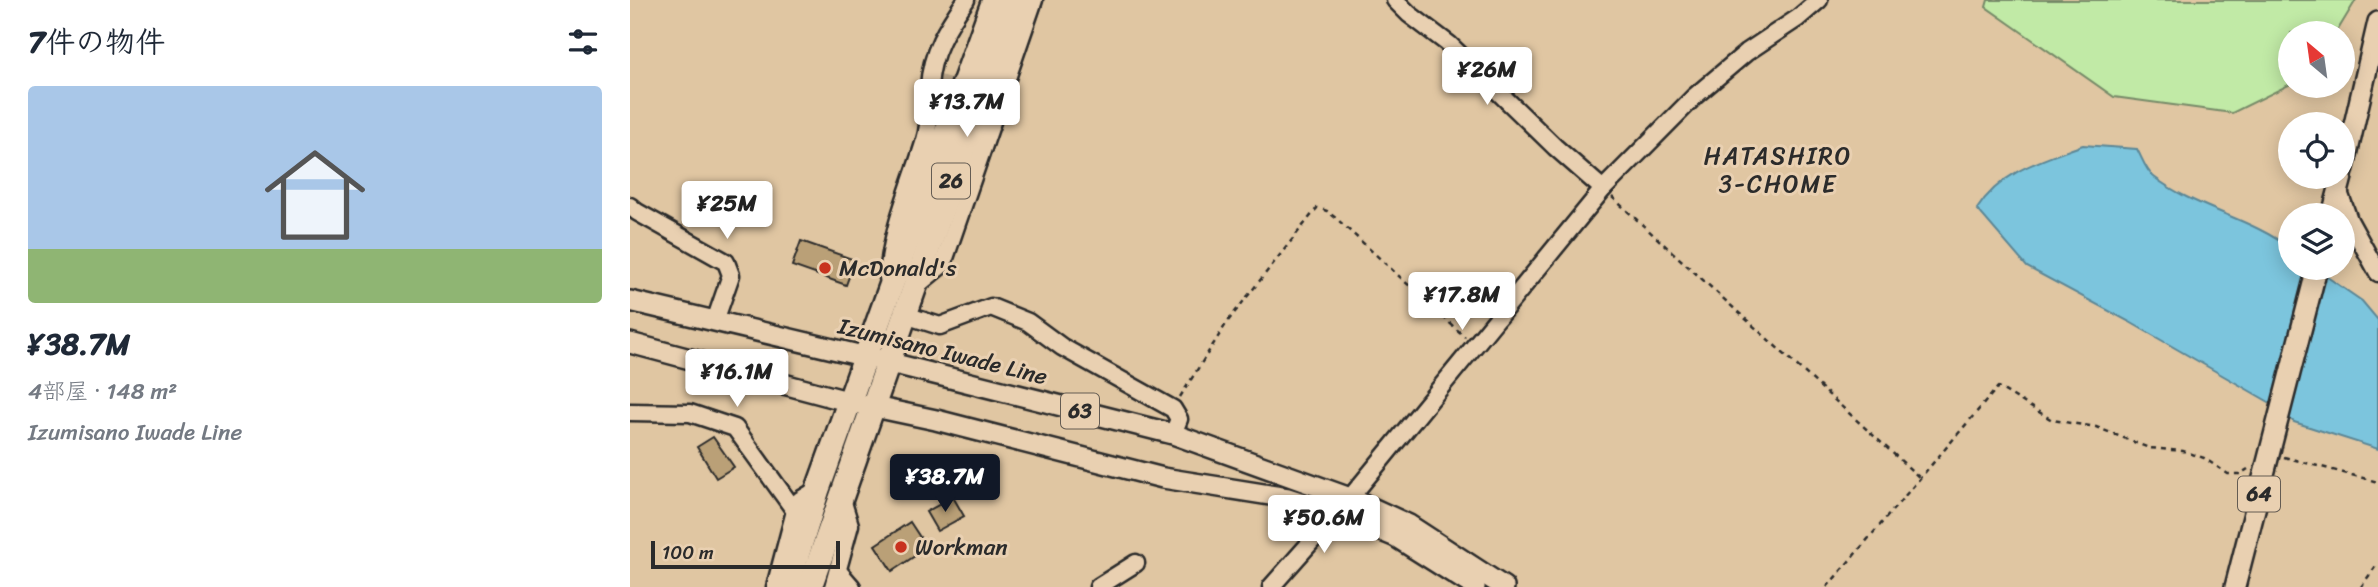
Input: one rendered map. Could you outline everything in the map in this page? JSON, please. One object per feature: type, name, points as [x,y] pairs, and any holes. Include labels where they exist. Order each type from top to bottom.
[{"type":"highway","name":"26","points":[[810,587],[890,364],[896,309],[995,0]]},
{"type":"highway","name":"26","points":[[787,587],[818,489],[867,357],[896,309],[914,289],[1015,0]]},
{"type":"main road","points":[[2355,120],[2378,22]]},
{"type":"main road","name":"64","points":[[2235,587],[2314,280]]},
{"type":"main road","name":"Izumisano Iwade Line","points":[[630,300],[1173,435],[1350,498],[1409,525],[1504,587]]},
{"type":"main road","name":"63","points":[[630,343],[874,408],[1163,478],[1288,498],[1396,537],[1475,587]]},
{"type":"street","points":[[966,0],[948,26],[931,66],[933,81],[926,138],[903,200],[890,256],[896,309],[940,326],[991,307],[1028,322],[1062,347],[1173,409],[1179,419],[1173,435]]},
{"type":"street","points":[[914,289],[943,264],[993,99],[1034,0]]},
{"type":"street","points":[[1395,0],[1450,45],[1555,147],[1603,189]]},
{"type":"street","points":[[1271,587],[1350,498],[1603,189],[1695,96],[1747,52],[1798,18],[1819,0]]},
{"type":"street","points":[[2343,189],[2349,220],[2378,273]]},
{"type":"street","points":[[630,206],[726,262],[731,275],[715,321]]},
{"type":"street","points":[[630,412],[681,412],[735,428],[795,511]]},
{"type":"street","points":[[775,587],[795,511],[800,500],[818,489]]},
{"type":"street","points":[[842,499],[850,525],[836,579],[852,587]]},
{"type":"street","points":[[1098,587],[1136,563]]},
{"type":"path","points":[[1603,189],[1920,478]]},
{"type":"path","points":[[1173,409],[1228,321],[1317,208],[1338,219],[1475,346]]},
{"type":"path","points":[[1827,587],[1998,387],[2052,420],[2096,428],[2149,448],[2204,458],[2228,474],[2241,474],[2270,453],[2378,482]]},
{"type":"path","points":[[2361,587],[2378,563]]},
{"type":"green space","points":[[1988,0],[2356,0],[2343,21],[2278,21],[2278,90],[2232,113],[2114,97],[1986,7]]},
{"type":"water","points":[[2083,145],[2137,149],[2151,174],[2170,188],[2278,240],[2278,280],[2331,280],[2362,301],[2378,320],[2378,449],[2294,422],[2269,402],[2027,267],[1977,209],[1998,185],[2038,162]]},
{"type":"building","points":[[801,241],[855,260],[846,285],[792,266]]},
{"type":"building","points":[[713,437],[734,467],[716,478],[697,447]]},
{"type":"building","points":[[953,497],[964,516],[937,531],[926,512]]},
{"type":"building","name":"Workman","points":[[910,522],[927,548],[892,571],[875,545]]},
{"type":"tunnel","points":[[936,82],[971,93]]},
{"type":"place","name":"McDonald's","points":[[825,268]]},
{"type":"place","name":"Workman","points":[[901,547]]},
{"type":"district","name":"HATASHIRO 3-CHOME","points":[[1778,170]]}]
